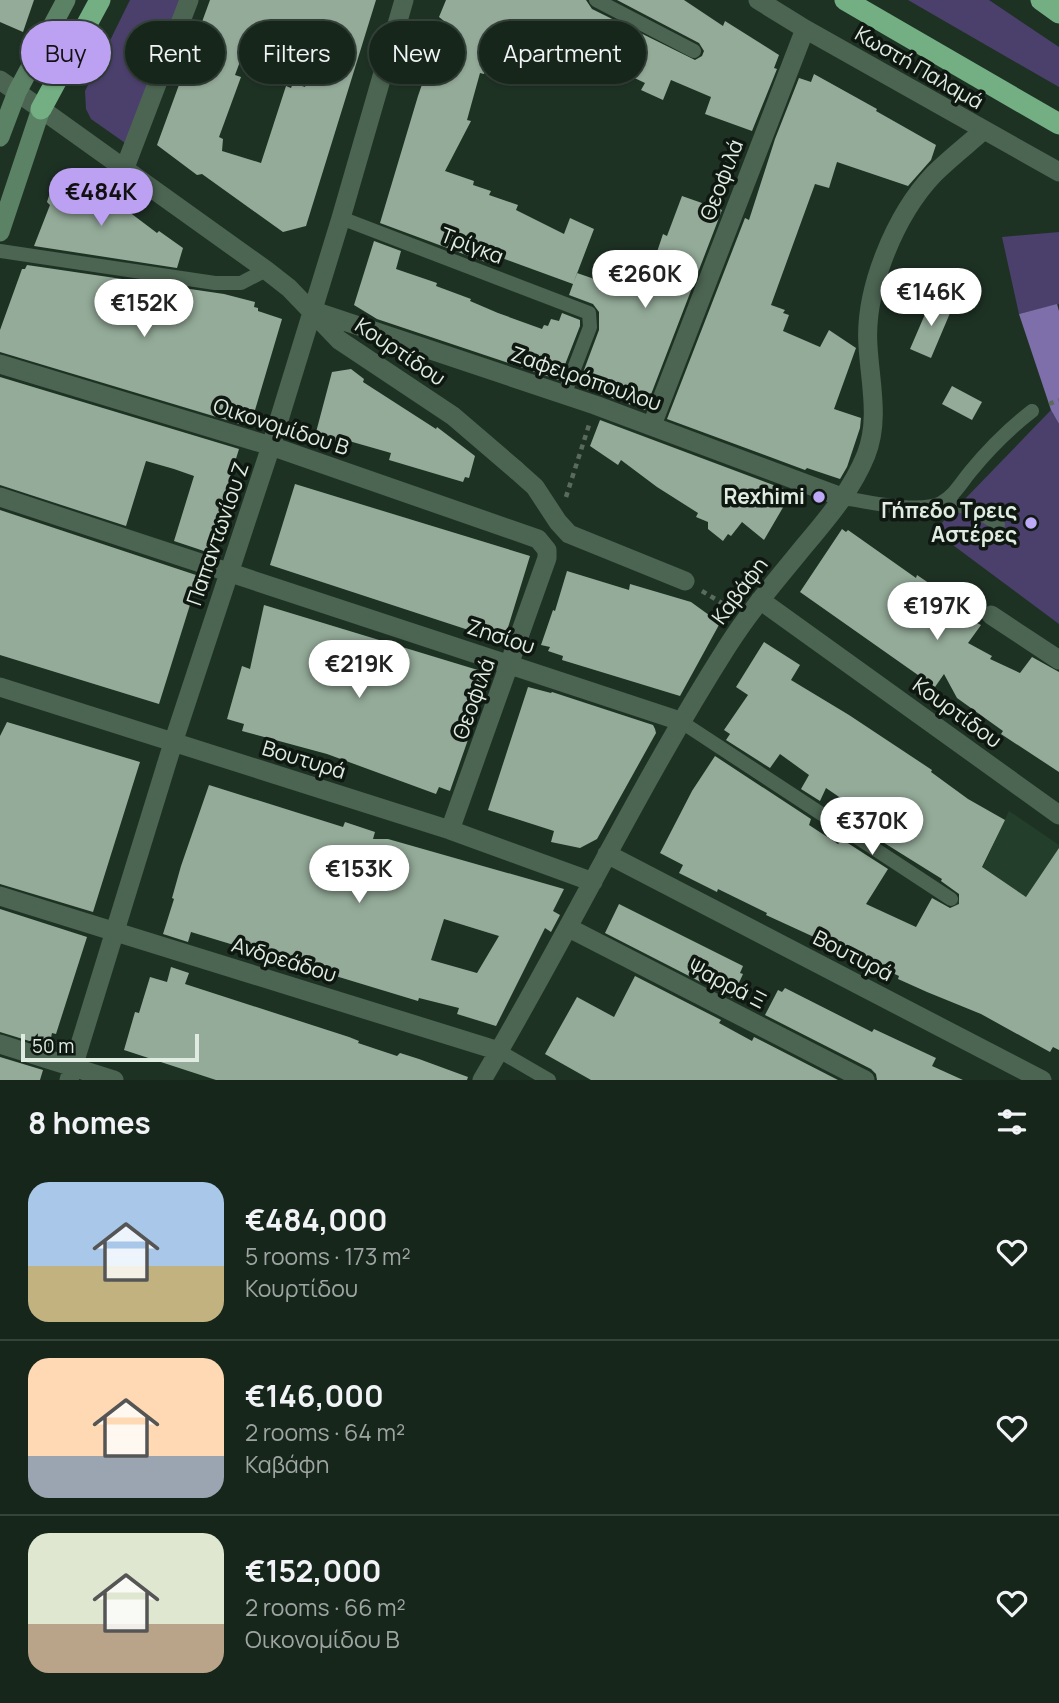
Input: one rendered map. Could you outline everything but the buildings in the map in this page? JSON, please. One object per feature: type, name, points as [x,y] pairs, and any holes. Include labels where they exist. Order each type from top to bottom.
[{"type":"highway","points":[[41,109],[100,0]]},
{"type":"highway","points":[[845,0],[1059,124]]},
{"type":"main road","points":[[0,137],[17,92],[66,0]]},
{"type":"main road","points":[[0,232],[41,109]]},
{"type":"street","points":[[124,170],[189,0]]},
{"type":"street","name":"Παπαντωνίου Ζ","points":[[71,1074],[173,743],[271,446],[404,0]]},
{"type":"street","name":"Κωστή Παλαμά","points":[[758,0],[1059,172]]},
{"type":"street","name":"Θεοφιλά","points":[[652,425],[805,29]]},
{"type":"street","name":"Κουρτίδου","points":[[0,80],[266,270],[312,310],[339,340],[453,416],[535,487],[569,534],[684,581]]},
{"type":"street","name":"Καβάφη","points":[[482,1080],[569,928],[680,721],[746,617],[844,498],[867,454],[873,422],[867,344],[869,307],[879,268],[914,201],[933,175],[984,130]]},
{"type":"street","name":"Ζαφειρόπουλου","points":[[312,310],[652,425],[811,488],[844,498]]},
{"type":"street","name":"Οικονομίδου Β","points":[[0,364],[271,446],[532,535],[543,544]]},
{"type":"street","name":"Ζησίου","points":[[0,497],[680,721]]},
{"type":"street","name":"Θεοφιλά","points":[[450,830],[547,558],[547,550],[543,544]]},
{"type":"street","name":"Κουρτίδου","points":[[760,600],[1059,815]]},
{"type":"street","points":[[991,615],[1059,660]]},
{"type":"street","name":"Βουτυρά","points":[[2,693],[173,743],[450,830],[593,882]]},
{"type":"street","name":"Βουτυρά","points":[[607,854],[1042,1080]]},
{"type":"street","name":"Ανδρεάδου","points":[[0,897],[499,1052]]},
{"type":"street","name":"Ψαρρά Ξ","points":[[569,928],[865,1080]]},
{"type":"street","points":[[0,1044],[71,1074],[114,1080]]},
{"type":"lane","points":[[596,0],[694,51]]},
{"type":"lane","name":"Τρίγκα","points":[[341,218],[589,313],[590,327],[564,395]]},
{"type":"lane","points":[[0,251],[215,283],[241,283],[266,270]]},
{"type":"lane","points":[[939,504],[954,493],[971,471],[1032,411]]},
{"type":"lane","points":[[844,498],[917,507],[939,504],[968,507],[985,514],[998,525]]},
{"type":"lane","name":"Ζησίου","points":[[680,721],[951,898]]},
{"type":"lane","name":"Ανδρεάδου","points":[[499,1052],[549,1080]]},
{"type":"path","points":[[558,522],[595,405]]},
{"type":"path","points":[[684,581],[746,617]]},
{"type":"shaded area","points":[[130,0],[182,0],[174,21],[125,21],[125,84],[151,84],[128,145],[91,119],[86,109],[85,91],[88,84],[111,84],[111,38]]},
{"type":"shaded area","points":[[908,0],[989,0],[1059,47],[1059,87]]},
{"type":"shaded area","points":[[1059,232],[1059,304],[1019,314],[1002,237]]},
{"type":"shaded area","points":[[1057,304],[1059,424],[1051,410],[1019,314]]},
{"type":"shaded area","points":[[1051,410],[1059,424],[1059,624],[934,531]]},
{"type":"shaded area","points":[[1009,811],[1059,845],[1059,897],[1023,950],[955,905],[984,865]]},
{"type":"place","name":"Rexhimi","points":[[819,497]]},
{"type":"place","name":"Γήπεδο Τρεις Αστέρες","points":[[1031,523]]}]
